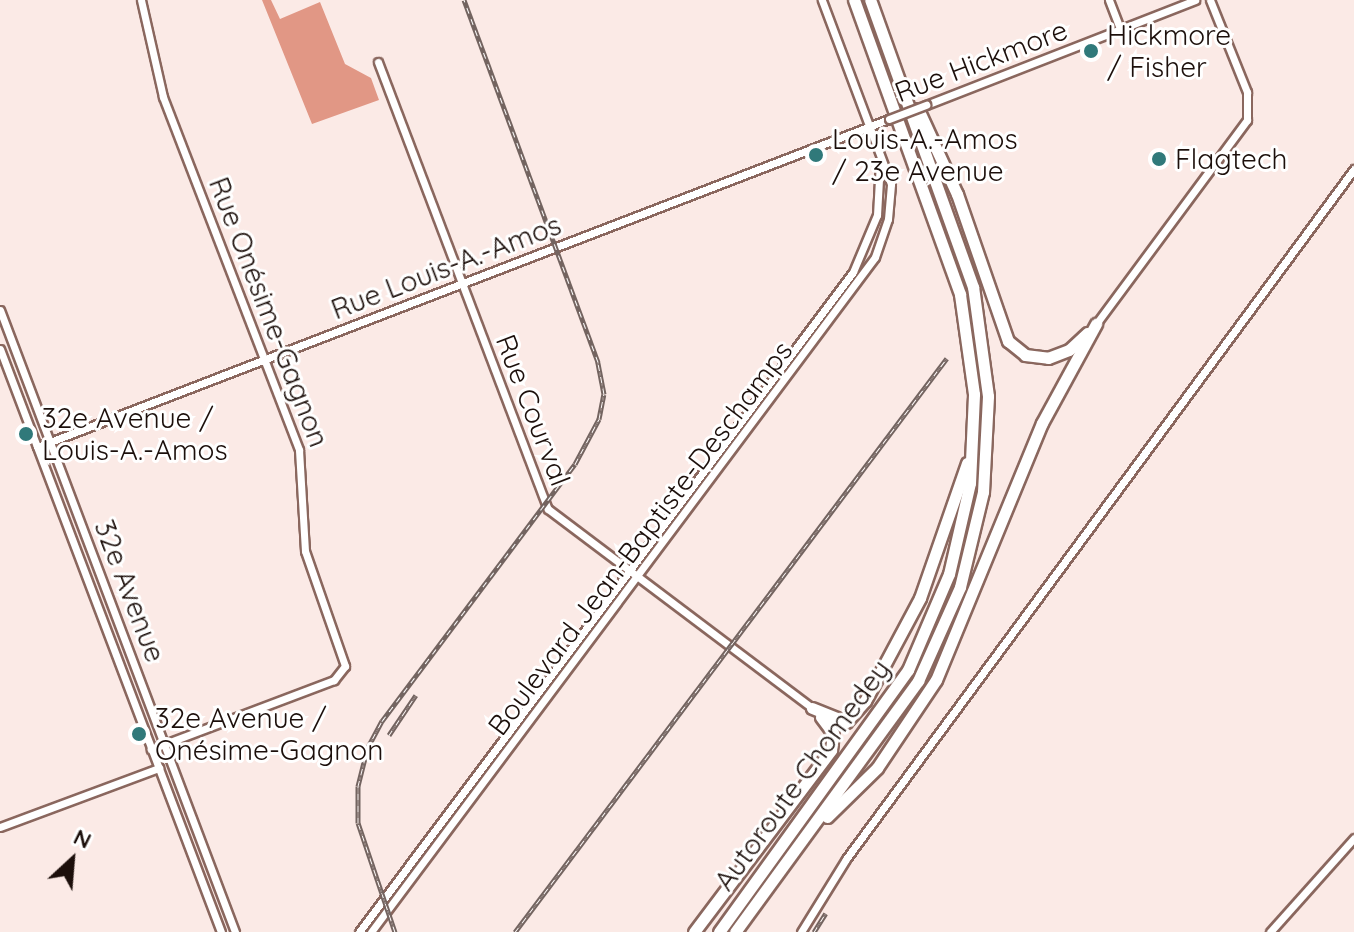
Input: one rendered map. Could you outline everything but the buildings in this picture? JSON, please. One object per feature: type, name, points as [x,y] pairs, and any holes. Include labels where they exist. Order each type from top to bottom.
[{"type":"highway","name":"Autoroute Chomedey","points":[[719,932],[864,738],[914,658],[953,561],[974,443],[970,350],[956,279],[854,0]]},
{"type":"highway","name":"Autoroute Chomedey","points":[[735,932],[896,717],[936,647],[968,562],[987,458],[986,360],[973,287],[870,0]]},
{"type":"highway","points":[[883,35],[952,182],[1011,345],[1030,357],[1054,357],[1096,324]]},
{"type":"highway","points":[[808,835],[864,784],[936,680],[1042,423],[1096,324]]},
{"type":"highway","points":[[812,708],[848,722],[874,688],[928,580],[974,443]]},
{"type":"highway","points":[[694,932],[831,750],[833,733],[812,708]]},
{"type":"street","name":"Rue Onésime-Gagnon","points":[[141,0],[163,97],[301,456],[306,556],[345,669],[334,680],[151,749]]},
{"type":"street","name":"Boulevard Jean-Baptiste-Deschamps","points":[[374,928],[868,270],[892,197],[870,126],[822,0]]},
{"type":"street","points":[[1109,0],[1121,31]]},
{"type":"street","name":"Rue Hickmore","points":[[870,126],[1195,0]]},
{"type":"street","points":[[1096,324],[1247,120],[1247,92],[1210,0]]},
{"type":"street","name":"Rue Courval","points":[[378,62],[548,509],[812,708]]},
{"type":"street","name":"Rue Louis-A.-Amos","points":[[37,447],[870,126]]},
{"type":"street","name":"Boulevard Jean-Baptiste-Deschamps","points":[[359,932],[858,265],[877,215],[878,151]]},
{"type":"street","points":[[801,932],[846,859],[1354,169]]},
{"type":"street","name":"32e Avenue","points":[[0,310],[235,932]]},
{"type":"street","name":"32e Avenue","points":[[0,349],[221,932]]},
{"type":"street","points":[[562,662],[570,668]]},
{"type":"street","points":[[0,827],[159,768]]},
{"type":"street","points":[[1270,932],[1354,838]]},
{"type":"street","points":[[368,919],[374,928]]},
{"type":"shaded area","points":[[262,0],[271,0],[280,19],[320,2],[345,64],[371,78],[379,100],[312,124]]},
{"type":"railway","points":[[395,932],[358,823],[358,786],[367,749],[382,721],[575,464],[599,419],[604,394],[598,362],[464,0]]},
{"type":"railway","points":[[515,932],[947,358]]},
{"type":"railway","points":[[389,735],[416,695]]},
{"type":"railway","points":[[814,932],[826,913]]},
{"type":"place","name":"Hickmore / Fisher","points":[[1091,51]]},
{"type":"place","name":"Louis-A.-Amos / 23e Avenue","points":[[816,155]]},
{"type":"place","name":"Flagtech","points":[[1159,159]]},
{"type":"place","name":"32e Avenue / Louis-A.-Amos","points":[[26,434]]},
{"type":"place","name":"32e Avenue / Onésime-Gagnon","points":[[139,734]]}]
